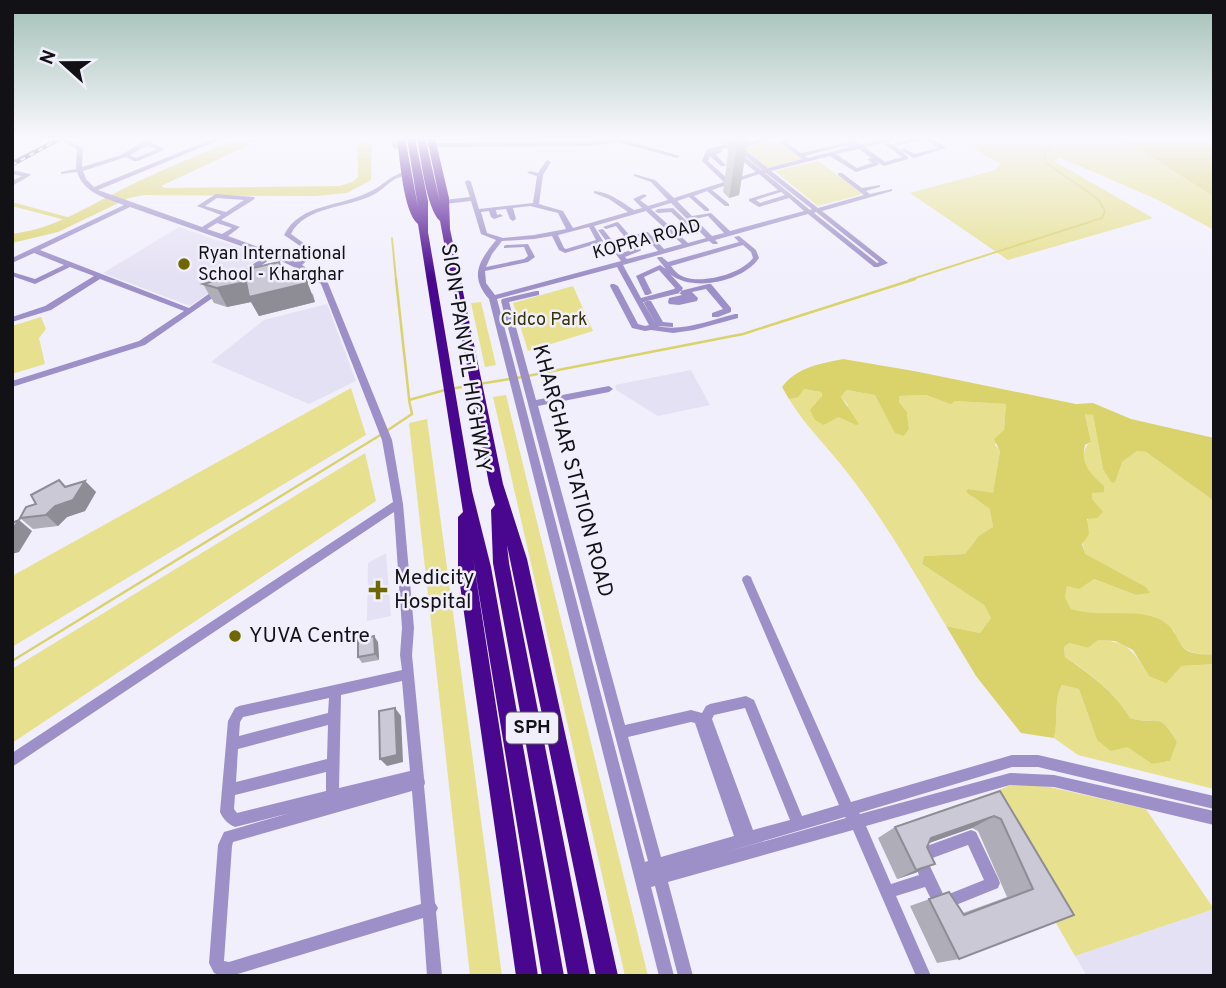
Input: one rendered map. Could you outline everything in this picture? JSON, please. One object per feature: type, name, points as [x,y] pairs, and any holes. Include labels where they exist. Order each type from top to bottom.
[{"type":"highway","points":[[409,184],[412,203],[423,232]]},
{"type":"highway","name":"SPH","points":[[423,184],[428,201],[445,229]]},
{"type":"highway","name":"SPH","points":[[423,232],[428,184]]},
{"type":"highway","points":[[440,184],[444,202],[445,229]]},
{"type":"highway","name":"SION-PANVEL HIGHWAY","points":[[445,229],[496,484]]},
{"type":"highway","name":"SION-PANVEL HIGHWAY","points":[[423,232],[465,491]]},
{"type":"highway","name":"SPH","points":[[496,484],[501,563],[579,976]]},
{"type":"highway","points":[[496,484],[519,559],[607,976]]},
{"type":"highway","name":"SPH","points":[[465,491],[483,567],[552,976]]},
{"type":"highway","points":[[465,491],[466,571],[527,976]]},
{"type":"street","points":[[85,184],[96,192],[202,230],[225,235],[237,227],[219,221],[202,230]]},
{"type":"street","points":[[96,192],[114,184]]},
{"type":"street","points":[[298,265],[313,252],[287,235],[291,226],[318,211],[372,194],[383,184]]},
{"type":"street","points":[[468,184],[485,236],[502,245],[526,245],[532,257],[481,270],[483,259],[502,245],[506,243],[570,230],[595,228],[634,213],[673,210],[696,233]]},
{"type":"street","points":[[536,204],[539,184]]},
{"type":"street","points":[[656,184],[713,241]]},
{"type":"street","points":[[650,211],[674,200],[710,191],[716,184]]},
{"type":"street","points":[[777,184],[790,196],[818,212],[876,266],[884,263],[818,212],[781,184]]},
{"type":"street","points":[[853,184],[869,196]]},
{"type":"street","points":[[862,191],[878,186]]},
{"type":"street","points":[[783,190],[751,200],[759,205],[790,196]]},
{"type":"street","name":"KOPRA ROAD","points":[[505,301],[624,263],[733,236],[890,190]]},
{"type":"street","points":[[710,191],[726,205]]},
{"type":"street","points":[[596,192],[634,213]]},
{"type":"street","points":[[224,214],[200,206],[216,196],[250,198],[224,214],[213,229],[298,265],[324,283],[387,440],[398,504],[408,628],[408,674],[435,976]]},
{"type":"street","points":[[644,196],[636,199],[687,245]]},
{"type":"street","points":[[694,196],[707,210]]},
{"type":"street","points":[[444,202],[473,199]]},
{"type":"street","points":[[12,261],[125,203]]},
{"type":"street","points":[[484,216],[509,207],[536,204],[561,212],[570,230]]},
{"type":"street","points":[[509,207],[513,219]]},
{"type":"street","points":[[477,211],[495,213]]},
{"type":"street","points":[[649,256],[634,237],[648,234],[666,265],[678,277],[689,280],[726,276],[746,270],[754,263],[754,251],[709,214],[691,218]]},
{"type":"street","points":[[555,234],[617,224],[638,250],[624,263]]},
{"type":"street","points":[[555,234],[561,249],[565,251],[600,241],[595,228]]},
{"type":"street","points":[[595,228],[610,242],[624,263],[644,303],[652,327]]},
{"type":"street","points":[[610,242],[627,236]]},
{"type":"street","name":"KOPRA ROAD","points":[[492,298],[661,255],[687,245],[713,241]]},
{"type":"street","points":[[666,265],[744,243]]},
{"type":"street","points":[[33,250],[190,311]]},
{"type":"street","points":[[12,384],[142,343],[272,254]]},
{"type":"street","points":[[12,274],[35,282],[69,265]]},
{"type":"street","points":[[644,303],[677,291],[677,286],[665,289],[669,276],[660,267],[641,273],[640,277],[648,293]]},
{"type":"street","name":"KHARGHAR STATION ROAD","points":[[481,270],[486,291],[492,298],[511,368],[521,388],[583,596],[686,976]]},
{"type":"street","points":[[12,320],[48,308],[100,276]]},
{"type":"street","points":[[614,286],[635,326],[645,329],[652,327],[662,331],[684,328],[735,316]]},
{"type":"street","points":[[708,286],[728,310],[697,321],[662,326],[644,303],[708,286]]},
{"type":"street","points":[[492,298],[505,301]]},
{"type":"street","name":"KHARGHAR STATION ROAD","points":[[505,301],[521,366],[521,388],[533,404],[533,429],[570,600],[667,976]]},
{"type":"street","points":[[533,404],[609,389]]},
{"type":"street","points":[[12,761],[398,504]]},
{"type":"street","points":[[747,580],[924,976]]},
{"type":"street","points":[[570,600],[583,596]]},
{"type":"street","points":[[408,674],[239,712],[234,721],[227,812],[235,820],[419,779]]},
{"type":"street","points":[[332,797],[335,692]]},
{"type":"street","points":[[746,839],[706,719],[710,710],[746,702],[750,704],[798,823]]},
{"type":"street","points":[[621,732],[691,716],[698,718],[746,839]]},
{"type":"street","points":[[232,744],[334,718]]},
{"type":"street","points":[[642,876],[851,814],[1000,764],[1025,760],[1214,803]]},
{"type":"street","points":[[229,790],[332,764]]},
{"type":"street","points":[[658,872],[798,823],[1021,778],[1054,781],[1214,818]]},
{"type":"street","points":[[419,779],[229,837],[225,845],[216,963],[219,968],[229,969],[431,908]]},
{"type":"street","points":[[971,837],[993,883],[941,904],[929,878],[918,856],[971,837]]},
{"type":"street","points":[[887,892],[929,878]]},
{"type":"shaded area","points":[[133,184],[165,184],[161,186],[165,188],[363,184],[347,193],[316,196],[144,195],[129,198],[58,232],[12,243],[12,234],[42,227]]},
{"type":"shaded area","points":[[1194,184],[1214,184],[1214,197]]},
{"type":"shaded area","name":"Ryan International School - Kharghar","points":[[179,227],[263,256],[190,306],[103,273]]},
{"type":"shaded area","points":[[327,304],[356,381],[309,404],[211,362],[264,320]]},
{"type":"shaded area","points":[[843,359],[1076,404],[1093,403],[1131,419],[1214,438],[1214,501],[1146,452],[1137,451],[1122,462],[1115,482],[1112,483],[1103,469],[1093,415],[1085,414],[1091,442],[1085,445],[1085,463],[1104,486],[1104,492],[1092,493],[1092,499],[1103,512],[1097,518],[1087,519],[1089,534],[1082,544],[1085,554],[1146,587],[1150,593],[1136,595],[1094,579],[1079,589],[1067,586],[1065,597],[1071,609],[1093,613],[1139,614],[1159,619],[1168,625],[1184,648],[1190,652],[1214,654],[1214,664],[1182,666],[1166,683],[1149,676],[1133,650],[1115,641],[1098,640],[1088,648],[1070,643],[1064,647],[1065,657],[1109,691],[1130,718],[1157,721],[1165,725],[1177,742],[1170,761],[1152,764],[1127,747],[1111,751],[1097,740],[1079,689],[1062,685],[1054,738],[1021,733],[976,676],[946,626],[980,633],[991,618],[984,605],[922,564],[924,556],[965,554],[979,536],[993,527],[990,509],[966,492],[968,489],[993,493],[1000,451],[994,439],[1004,430],[1006,404],[955,401],[951,404],[926,395],[899,396],[899,402],[907,412],[909,429],[904,436],[895,433],[875,395],[846,390],[841,397],[859,424],[839,417],[824,425],[815,420],[810,410],[822,396],[821,392],[804,389],[798,397],[789,399],[782,387],[802,371]]},
{"type":"shaded area","points":[[691,370],[710,405],[658,416],[616,390],[615,385]]},
{"type":"shaded area","name":"Medicity Hospital","points":[[386,553],[391,616],[367,621],[368,563]]},
{"type":"shaded area","points":[[1214,909],[1214,976],[1087,976],[1075,956]]},
{"type":"green space","points":[[791,184],[850,184],[863,194],[818,206]]},
{"type":"green space","points":[[943,184],[1094,184],[1153,218],[1008,260],[910,193]]},
{"type":"green space","points":[[1121,184],[1194,184],[1214,197],[1214,230]]},
{"type":"green space","name":"Cidco Park","points":[[573,286],[593,331],[528,351],[513,303]]},
{"type":"green space","points":[[481,302],[496,365],[485,367],[471,303]]},
{"type":"green space","points":[[41,317],[46,329],[39,338],[45,364],[12,374],[12,326]]},
{"type":"green space","points":[[351,388],[366,435],[12,647],[12,576]]},
{"type":"green space","points":[[804,389],[821,392],[824,425],[839,417],[848,405],[841,397],[846,390],[875,395],[904,436],[909,429],[907,412],[898,396],[926,395],[951,403],[1006,404],[1004,430],[995,445],[1000,450],[993,494],[969,489],[974,498],[991,509],[993,527],[979,537],[965,554],[924,556],[922,564],[984,605],[991,618],[980,633],[946,626],[899,547],[860,489],[789,399]]},
{"type":"green space","points":[[506,395],[648,976],[625,976],[493,397]]},
{"type":"green space","points":[[1085,413],[1093,415],[1103,469],[1122,462],[1137,451],[1146,452],[1214,501],[1214,654],[1188,651],[1180,644],[1174,631],[1143,615],[1088,614],[1071,609],[1065,597],[1067,586],[1094,579],[1136,595],[1149,593],[1146,587],[1085,555],[1083,540],[1092,494],[1084,459],[1086,446],[1091,442]]},
{"type":"green space","points":[[427,419],[502,976],[470,976],[409,423]]},
{"type":"green space","points":[[365,453],[376,501],[12,743],[12,669]]},
{"type":"green space","points":[[1098,640],[1117,643],[1130,649],[1149,676],[1174,675],[1182,666],[1214,664],[1214,789],[1078,755],[1054,738],[1062,685],[1079,689],[1097,740],[1127,747],[1152,764],[1170,761],[1177,742],[1165,725],[1157,721],[1130,718],[1101,684],[1065,657],[1064,647],[1071,643],[1088,648]]},
{"type":"green space","points":[[1015,783],[1050,787],[1146,809],[1214,909],[1075,956],[983,797]]},
{"type":"building","points":[[279,262],[284,281],[305,276],[307,283],[249,297],[246,282],[217,288],[203,284],[222,279],[222,275]]},
{"type":"building","points":[[59,480],[65,487],[85,481],[73,500],[55,506],[46,515],[20,518],[26,507],[36,504],[31,495]]},
{"type":"building","points":[[374,636],[375,654],[358,657],[358,640]]},
{"type":"building","points":[[395,708],[397,755],[380,759],[379,711]]},
{"type":"building","points":[[1000,791],[1074,915],[959,959],[929,899],[949,892],[964,915],[1033,889],[1001,819],[994,816],[931,838],[927,847],[935,864],[916,870],[895,827]]},
{"type":"waterway","points":[[909,280],[1102,218],[1105,211],[1098,199],[1077,184]]},
{"type":"waterway","points":[[12,204],[69,219]]},
{"type":"waterway","points":[[392,238],[396,280]]},
{"type":"waterway","points":[[396,279],[409,398]]},
{"type":"waterway","points":[[517,378],[743,334],[915,279]]},
{"type":"waterway","points":[[479,384],[510,379]]},
{"type":"waterway","points":[[451,389],[472,385]]},
{"type":"waterway","points":[[388,430],[412,414],[409,400],[445,390]]},
{"type":"waterway","points":[[12,661],[382,434]]},
{"type":"place","name":"Ryan International School - Kharghar","points":[[184,264]]},
{"type":"place","name":"Medicity Hospital","points":[[378,590]]},
{"type":"place","name":"YUVA Centre","points":[[235,636]]}]
